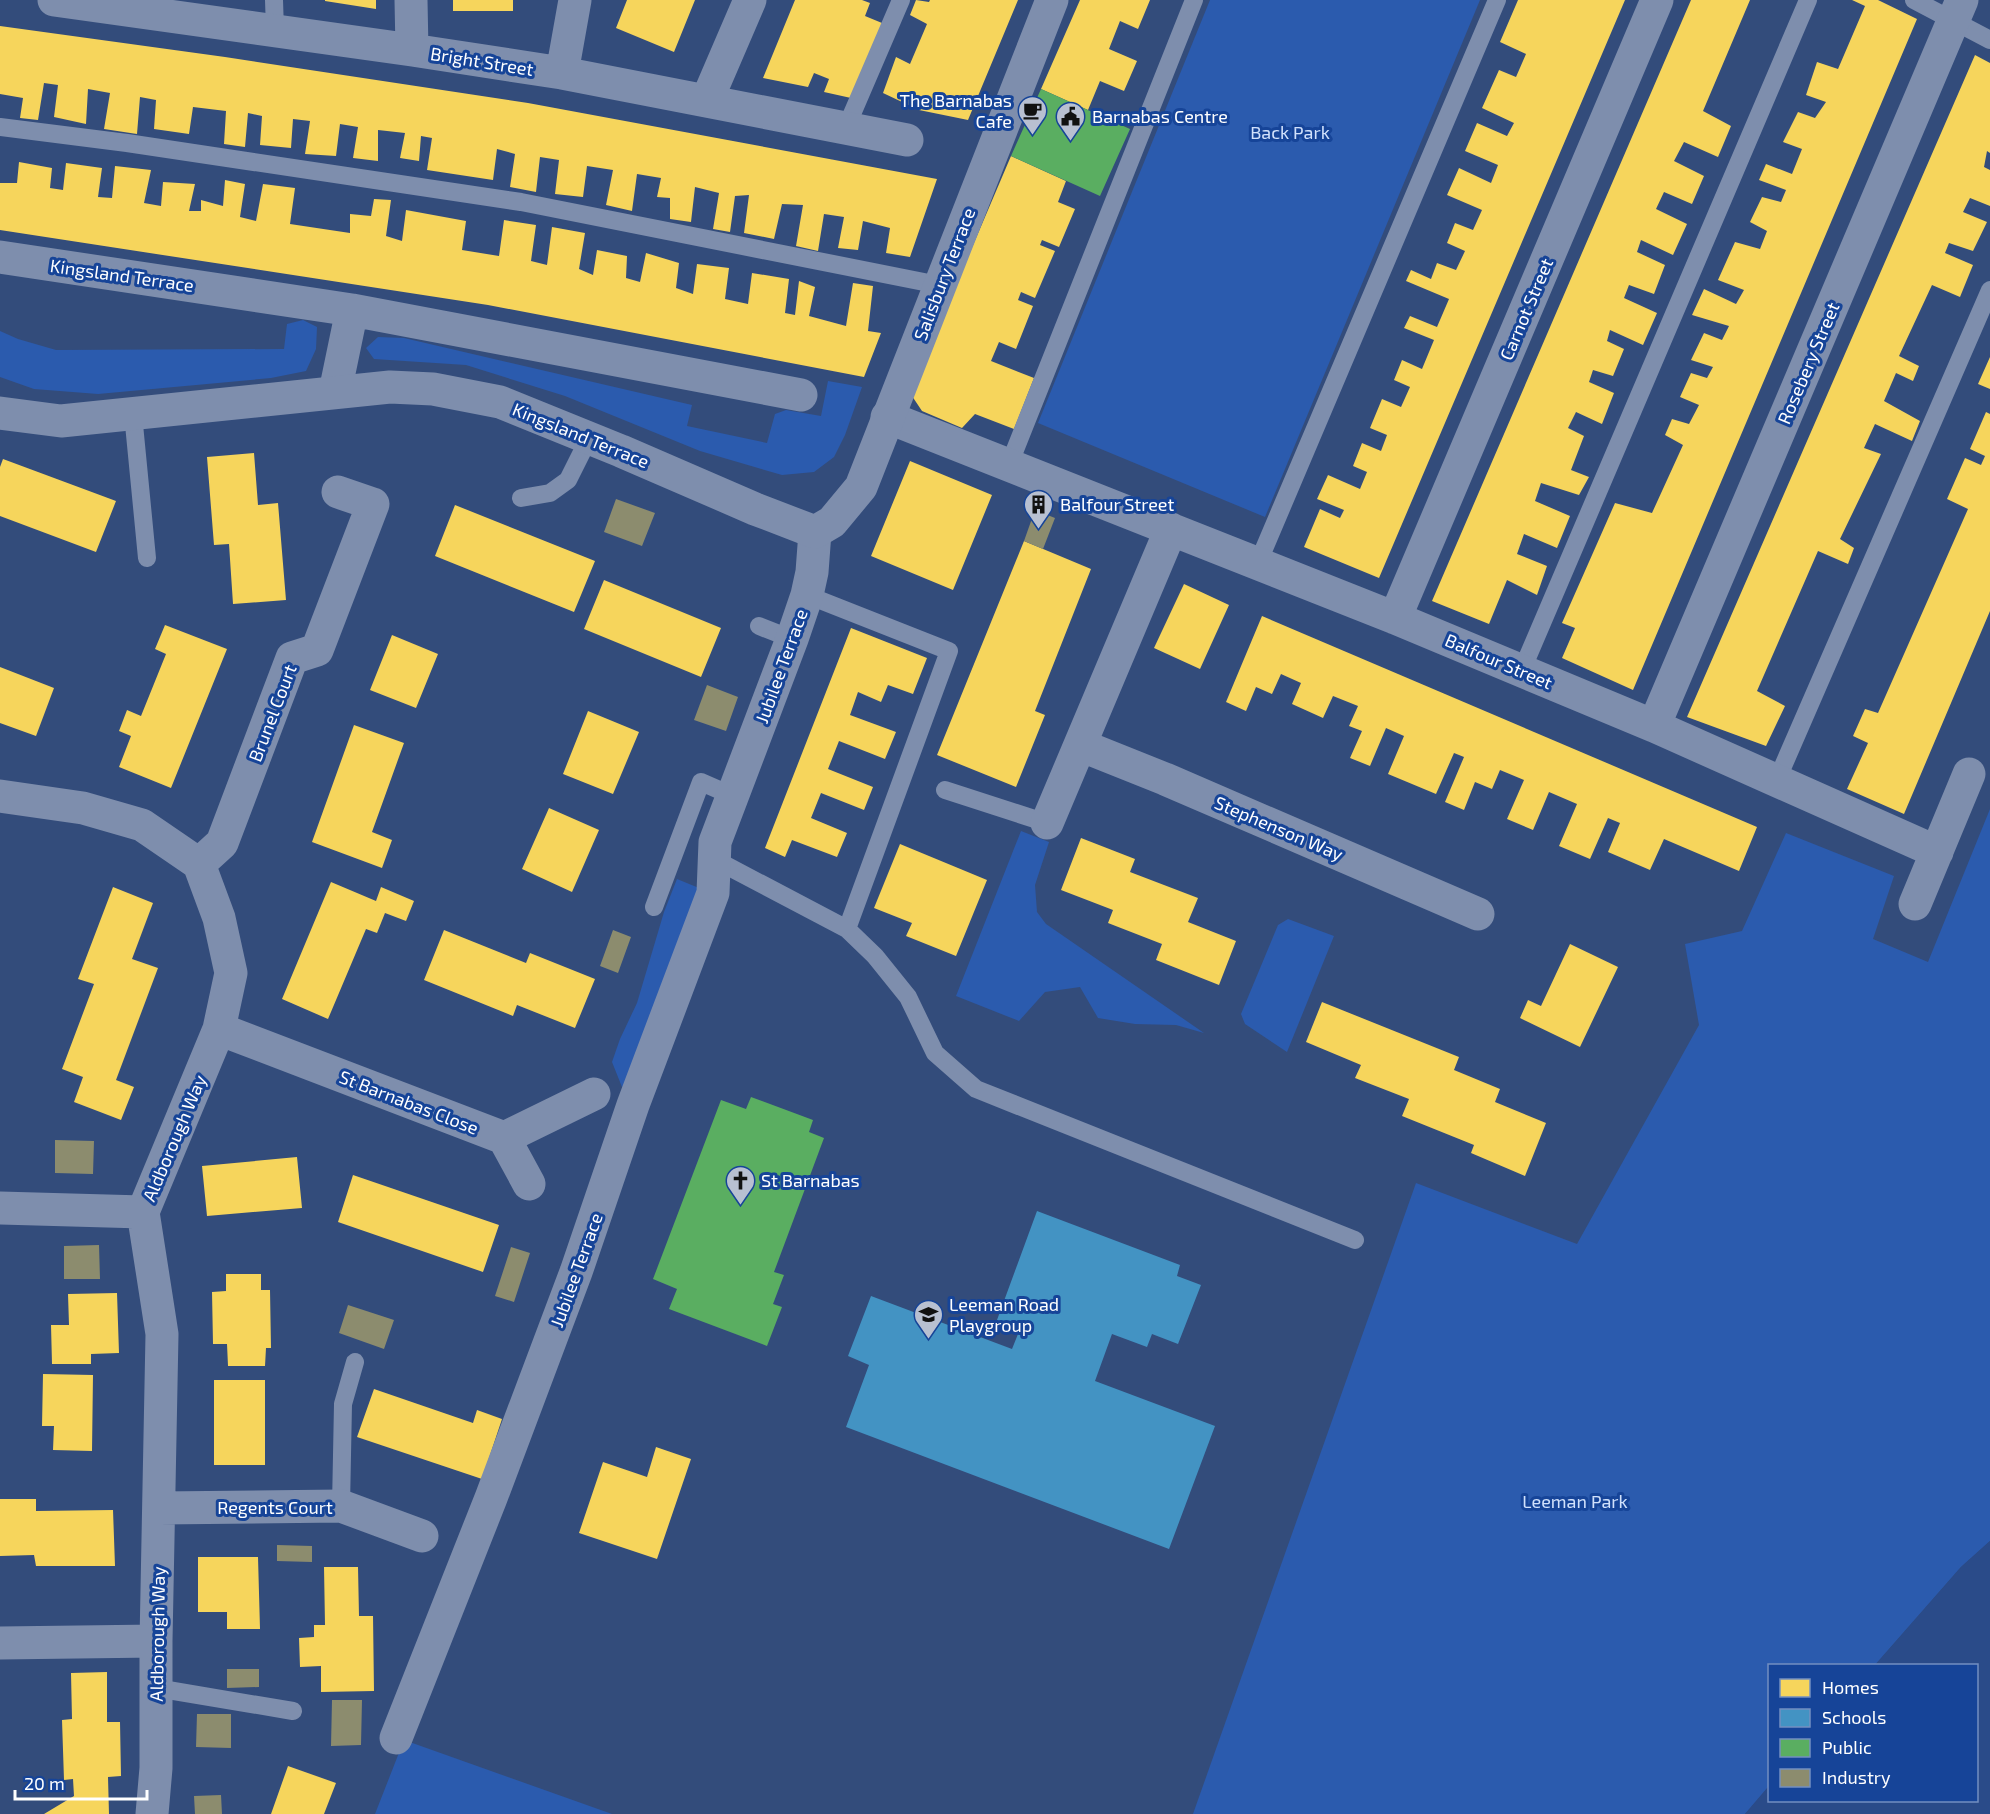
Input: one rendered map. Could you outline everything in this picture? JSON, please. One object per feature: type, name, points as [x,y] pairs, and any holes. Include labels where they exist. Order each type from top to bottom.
[{"type":"street","name":"Bright Street","points":[[54,0],[274,15],[412,50],[562,73],[907,140]]},
{"type":"street","points":[[411,0],[412,50]]},
{"type":"street","points":[[562,73],[575,0]]},
{"type":"street","points":[[708,100],[750,0]]},
{"type":"street","name":"Salisbury Terrace","points":[[815,532],[832,522],[861,487],[1052,0]]},
{"type":"street","name":"Carnot Street","points":[[1395,618],[1657,0]]},
{"type":"street","name":"Rosebery Street","points":[[1654,726],[1958,10]]},
{"type":"street","name":"Kingsland Terrace","points":[[0,257],[352,310],[801,394]]},
{"type":"street","points":[[335,392],[352,310]]},
{"type":"street","name":"Kingsland Terrace","points":[[0,413],[60,421],[390,387],[433,389],[500,402],[815,532]]},
{"type":"street","name":"Balfour Street","points":[[887,417],[1522,670],[1937,852]]},
{"type":"street","name":"Brunel Court","points":[[199,864],[222,843],[292,658],[317,650],[372,504],[338,492]]},
{"type":"street","points":[[1047,823],[1171,529]]},
{"type":"street","name":"Jubilee Terrace","points":[[396,1738],[491,1498],[576,1272],[633,1105],[712,893],[715,842],[807,595],[812,572],[815,532]]},
{"type":"street","name":"Stephenson Way","points":[[1080,745],[1176,783],[1478,914]]},
{"type":"street","points":[[1915,904],[1969,774]]},
{"type":"street","points":[[0,796],[83,808],[142,825],[199,864]]},
{"type":"street","name":"Aldborough Way","points":[[152,1814],[156,1768],[162,1334],[143,1212],[219,1029],[231,973],[219,918],[199,864]]},
{"type":"street","name":"St Barnabas Close","points":[[219,1029],[504,1138]]},
{"type":"street","points":[[529,1184],[504,1138],[594,1094]]},
{"type":"street","points":[[0,1208],[143,1212]]},
{"type":"street","name":"Regents Court","points":[[159,1508],[341,1506],[422,1536]]},
{"type":"street","points":[[0,1643],[156,1641]]},
{"type":"lane","points":[[846,128],[901,0]]},
{"type":"lane","points":[[1009,465],[1194,0]]},
{"type":"lane","points":[[1258,563],[1497,0]]},
{"type":"lane","points":[[1522,670],[1808,0]]},
{"type":"lane","points":[[1914,0],[1958,10],[1990,40]]},
{"type":"lane","points":[[0,127],[127,143],[521,202],[939,285]]},
{"type":"lane","points":[[1777,780],[1990,290]]},
{"type":"lane","points":[[133,414],[147,558]]},
{"type":"lane","points":[[521,498],[550,493],[568,480],[589,438]]},
{"type":"lane","points":[[807,595],[949,651],[847,929]]},
{"type":"lane","points":[[759,626],[792,639]]},
{"type":"lane","points":[[654,907],[701,782],[733,796]]},
{"type":"lane","points":[[945,790],[1047,823]]},
{"type":"lane","points":[[714,859],[847,929],[875,956],[908,997],[935,1053],[976,1089],[1355,1240]]},
{"type":"lane","points":[[341,1506],[343,1404],[355,1362]]},
{"type":"lane","points":[[156,1688],[293,1711]]},
{"type":"green space","name":"Back Park","points":[[1210,0],[1480,0],[1265,517],[1038,423]]},
{"type":"green space","points":[[303,320],[317,327],[316,349],[306,371],[271,378],[98,394],[34,389],[0,377],[0,331],[56,350],[284,349],[287,324]]},
{"type":"green space","points":[[378,337],[404,338],[692,405],[687,426],[767,443],[775,414],[786,410],[821,416],[828,381],[862,387],[845,435],[834,457],[814,472],[782,475],[700,451],[565,396],[466,365],[374,359],[366,348]]},
{"type":"green space","name":"Leeman Park","points":[[1990,809],[1990,1541],[1961,1567],[1876,1664],[1768,1664],[1768,1787],[1745,1814],[1193,1814],[1416,1183],[1577,1244],[1699,1025],[1685,944],[1742,931],[1786,833],[1894,876],[1873,939],[1928,962]]},
{"type":"green space","points":[[1021,831],[1049,842],[1035,885],[1037,912],[1046,924],[1204,1033],[1176,1025],[1135,1024],[1098,1018],[1080,987],[1045,992],[1019,1021],[956,996]]},
{"type":"green space","points":[[677,879],[699,888],[624,1092],[612,1062],[637,1003],[664,912]]},
{"type":"green space","points":[[1288,919],[1334,936],[1287,1052],[1245,1024],[1241,1014],[1278,925]]},
{"type":"green space","points":[[404,1740],[612,1814],[375,1814]]},
{"type":"shaded area","points":[[1990,1541],[1990,1814],[1745,1814],[1768,1787],[1768,1802],[1978,1802],[1978,1664],[1876,1664],[1961,1567]]},
{"type":"building: Homes","points":[[376,0],[376,9],[325,1]]},
{"type":"building: Homes","points":[[453,0],[513,0],[513,11],[453,11]]},
{"type":"building: Homes","points":[[627,0],[695,0],[674,52],[616,28]]},
{"type":"building: Homes","points":[[795,0],[862,0],[870,3],[865,16],[882,23],[851,98],[824,92],[829,79],[814,73],[808,87],[763,78]]},
{"type":"building: Homes","points":[[916,0],[929,2],[930,0],[1018,0],[968,120],[919,110],[883,93],[896,57],[910,64],[927,24],[910,15]]},
{"type":"building: Homes","points":[[1080,0],[1150,0],[1138,29],[1120,21],[1109,49],[1137,61],[1124,91],[1100,81],[1088,110],[1041,89]]},
{"type":"building: Homes","points":[[1518,0],[1625,0],[1379,578],[1304,547],[1320,509],[1340,518],[1344,510],[1317,499],[1328,475],[1360,489],[1367,472],[1353,466],[1362,443],[1381,451],[1387,435],[1370,428],[1382,399],[1401,407],[1410,387],[1394,380],[1402,360],[1422,369],[1434,340],[1404,328],[1410,316],[1437,327],[1449,299],[1406,281],[1411,270],[1431,279],[1437,263],[1456,270],[1465,251],[1447,243],[1455,223],[1473,230],[1482,210],[1447,195],[1459,168],[1491,183],[1498,165],[1465,151],[1477,123],[1507,136],[1514,123],[1482,108],[1499,70],[1516,77],[1526,54],[1500,42]]},
{"type":"building: Homes","points":[[1691,0],[1750,0],[1703,111],[1731,126],[1718,157],[1684,142],[1674,161],[1704,176],[1692,204],[1664,192],[1656,209],[1687,224],[1673,255],[1641,240],[1637,252],[1665,265],[1654,294],[1629,285],[1624,298],[1657,313],[1643,345],[1610,330],[1607,341],[1624,349],[1613,376],[1593,370],[1589,382],[1614,393],[1602,424],[1576,412],[1568,428],[1584,436],[1571,470],[1589,477],[1579,495],[1541,483],[1535,501],[1570,516],[1557,548],[1524,534],[1517,554],[1547,566],[1537,595],[1507,580],[1489,624],[1432,601]]},
{"type":"building: Homes","points":[[1852,0],[1878,0],[1917,19],[1633,690],[1562,658],[1575,628],[1562,623],[1615,503],[1652,513],[1683,445],[1665,435],[1672,419],[1689,424],[1699,405],[1680,397],[1691,373],[1707,378],[1713,367],[1691,360],[1704,333],[1722,340],[1729,326],[1692,315],[1704,289],[1736,304],[1744,290],[1718,280],[1735,242],[1760,249],[1767,231],[1750,222],[1762,197],[1781,202],[1786,190],[1759,180],[1766,164],[1792,174],[1802,149],[1783,142],[1798,112],[1815,118],[1826,102],[1806,95],[1817,62],[1838,69],[1865,6]]},
{"type":"building: Homes","points":[[0,26],[528,103],[937,179],[910,257],[886,253],[890,228],[863,221],[858,250],[838,248],[844,217],[824,214],[818,251],[796,246],[803,205],[782,204],[774,239],[744,233],[749,195],[735,196],[730,232],[713,229],[719,193],[695,187],[691,222],[670,219],[670,198],[657,197],[661,178],[637,174],[632,211],[606,205],[613,170],[587,166],[583,197],[555,194],[559,160],[540,157],[536,192],[510,187],[515,154],[497,149],[493,180],[427,170],[432,138],[421,136],[419,161],[400,158],[405,133],[378,130],[378,161],[353,158],[358,127],[340,124],[336,156],[305,154],[310,121],[293,119],[291,148],[260,145],[262,116],[248,113],[245,147],[224,144],[226,111],[193,107],[189,134],[154,129],[156,100],[140,97],[137,134],[104,129],[110,93],[88,89],[86,124],[54,117],[58,85],[44,83],[38,120],[20,118],[23,98],[0,94]]},
{"type":"building: Homes","points":[[1975,55],[1990,63],[1990,153],[1987,151],[1984,167],[1990,170],[1990,206],[1970,198],[1963,212],[1987,222],[1973,251],[1949,243],[1945,253],[1973,265],[1960,297],[1932,285],[1899,356],[1919,366],[1913,381],[1896,373],[1884,401],[1920,421],[1912,441],[1875,424],[1864,448],[1881,454],[1840,539],[1854,548],[1848,564],[1818,551],[1757,691],[1785,706],[1766,746],[1687,717]]},
{"type":"building: Homes","points":[[1011,156],[1066,181],[1058,202],[1075,209],[1059,247],[1042,240],[1040,245],[1055,251],[1035,298],[1021,292],[1018,300],[1033,306],[1016,349],[999,342],[991,361],[1034,378],[1014,429],[975,414],[962,428],[922,411],[910,393]]},
{"type":"building: Homes","points":[[19,162],[52,168],[50,188],[63,190],[66,163],[102,168],[98,197],[112,198],[115,166],[151,170],[144,203],[161,206],[163,182],[195,184],[189,211],[201,211],[201,200],[223,206],[225,180],[245,184],[240,217],[256,221],[263,184],[295,188],[290,224],[350,233],[350,214],[371,216],[374,199],[391,200],[386,236],[402,241],[406,210],[466,221],[462,250],[499,256],[504,220],[536,225],[531,261],[547,265],[552,227],[585,233],[579,269],[593,275],[597,250],[627,256],[626,278],[640,282],[646,253],[679,263],[676,288],[693,294],[697,264],[729,268],[725,299],[748,304],[752,273],[789,279],[785,313],[795,315],[799,281],[815,287],[809,316],[846,326],[853,283],[873,286],[868,331],[881,333],[864,377],[488,305],[0,230],[0,183],[17,183]]},
{"type":"building: Homes","points":[[1990,357],[1990,389],[1978,384]]},
{"type":"building: Homes","points":[[1986,412],[1990,414],[1990,611],[1904,814],[1847,789],[1868,743],[1853,736],[1865,709],[1878,713],[1968,509],[1947,499],[1965,458],[1981,465],[1985,456],[1970,449]]},
{"type":"building: Homes","points":[[254,453],[258,505],[278,503],[286,600],[233,604],[229,544],[214,545],[207,457]]},
{"type":"building: Homes","points":[[3,459],[116,501],[96,552],[0,516],[0,467]]},
{"type":"building: Homes","points":[[910,461],[992,495],[953,590],[871,556]]},
{"type":"building: Homes","points":[[455,505],[595,561],[574,612],[435,556]]},
{"type":"building: Homes","points":[[1024,541],[1091,569],[1035,711],[1045,715],[1016,787],[937,755]]},
{"type":"building: Homes","points":[[604,580],[721,628],[701,677],[584,629]]},
{"type":"building: Homes","points":[[1184,584],[1229,605],[1200,669],[1154,648]]},
{"type":"building: Homes","points":[[1262,616],[1757,827],[1739,871],[1664,839],[1650,870],[1608,852],[1620,823],[1608,818],[1590,859],[1559,846],[1577,804],[1549,792],[1533,830],[1507,819],[1524,780],[1500,770],[1492,789],[1475,782],[1464,810],[1445,802],[1464,757],[1454,753],[1436,794],[1388,774],[1404,736],[1386,728],[1370,766],[1350,758],[1362,731],[1349,726],[1358,706],[1333,696],[1323,718],[1292,704],[1301,683],[1281,674],[1272,694],[1256,687],[1246,711],[1226,702]]},
{"type":"building: Homes","points":[[165,625],[227,649],[171,788],[119,767],[131,736],[119,731],[127,710],[141,716],[166,654],[155,649]]},
{"type":"building: Homes","points":[[851,628],[927,658],[913,694],[888,685],[881,702],[858,692],[850,715],[896,732],[885,759],[839,741],[828,769],[873,787],[864,810],[821,793],[811,818],[847,833],[837,857],[792,840],[785,857],[765,848]]},
{"type":"building: Homes","points":[[392,635],[438,654],[416,708],[370,690]]},
{"type":"building: Homes","points":[[0,667],[54,688],[36,736],[0,723]]},
{"type":"building: Homes","points":[[588,711],[639,732],[613,794],[563,774]]},
{"type":"building: Homes","points":[[354,725],[404,743],[372,832],[392,840],[382,868],[312,842]]},
{"type":"building: Homes","points":[[549,808],[599,830],[572,892],[522,869]]},
{"type":"building: Homes","points":[[1081,838],[1135,859],[1130,872],[1198,898],[1188,922],[1236,941],[1219,985],[1156,960],[1162,944],[1108,923],[1113,910],[1061,890]]},
{"type":"building: Homes","points":[[900,844],[987,880],[956,956],[906,936],[912,923],[874,908]]},
{"type":"building: Homes","points":[[331,882],[376,901],[381,887],[414,901],[406,921],[385,913],[377,933],[366,929],[328,1019],[282,999]]},
{"type":"building: Homes","points":[[113,887],[153,903],[132,959],[158,968],[116,1080],[134,1087],[121,1120],[74,1102],[83,1077],[62,1069],[94,984],[78,979]]},
{"type":"building: Homes","points":[[444,930],[526,963],[530,953],[595,979],[575,1028],[517,1005],[513,1016],[424,980]]},
{"type":"building: Homes","points":[[1570,944],[1618,967],[1580,1047],[1520,1018],[1528,1000],[1541,1006]]},
{"type":"building: Homes","points":[[1322,1002],[1459,1057],[1454,1070],[1500,1089],[1495,1102],[1546,1123],[1525,1176],[1471,1153],[1474,1145],[1402,1116],[1409,1099],[1355,1078],[1361,1065],[1306,1042]]},
{"type":"building: Homes","points":[[297,1157],[302,1208],[207,1216],[202,1166]]},
{"type":"building: Homes","points":[[353,1175],[499,1225],[483,1272],[338,1222]]},
{"type":"building: Homes","points":[[226,1274],[261,1274],[261,1290],[270,1290],[271,1348],[266,1348],[265,1366],[228,1366],[227,1344],[213,1344],[212,1292],[226,1291]]},
{"type":"building: Homes","points":[[117,1293],[119,1353],[91,1354],[91,1364],[52,1364],[51,1325],[69,1325],[68,1294]]},
{"type":"building: Homes","points":[[43,1374],[93,1375],[92,1451],[53,1450],[54,1426],[42,1426]]},
{"type":"building: Homes","points":[[214,1380],[265,1380],[265,1465],[214,1465]]},
{"type":"building: Homes","points":[[374,1389],[473,1423],[477,1410],[502,1419],[482,1479],[357,1437]]},
{"type":"building: Homes","points":[[656,1447],[691,1459],[657,1559],[579,1533],[603,1462],[647,1477]]},
{"type":"building: Homes","points":[[0,1499],[36,1499],[36,1511],[113,1510],[115,1566],[36,1566],[34,1555],[0,1556]]},
{"type":"building: Homes","points":[[198,1557],[258,1557],[260,1629],[227,1629],[227,1612],[198,1612]]},
{"type":"building: Homes","points":[[324,1567],[358,1567],[359,1616],[373,1616],[374,1691],[321,1692],[321,1666],[300,1667],[299,1638],[314,1637],[314,1625],[325,1625]]},
{"type":"building: Homes","points":[[107,1672],[107,1722],[120,1722],[121,1776],[108,1777],[109,1814],[44,1814],[74,1796],[73,1779],[64,1780],[62,1720],[72,1719],[71,1673]]},
{"type":"building: Homes","points":[[288,1766],[336,1783],[324,1814],[271,1814]]},
{"type":"building: Schools","points":[[1037,1211],[1180,1265],[1177,1276],[1201,1285],[1178,1344],[1152,1334],[1147,1347],[1112,1334],[1095,1381],[1215,1426],[1169,1549],[846,1427],[869,1365],[848,1356],[871,1296],[1012,1349],[1020,1329],[997,1320]]},
{"type":"building: Public","name":"Barnabas Centre","points":[[1041,89],[1130,129],[1100,196],[1011,156]]},
{"type":"building: Public","name":"St Barnabas","points":[[751,1097],[813,1120],[809,1132],[824,1138],[774,1272],[784,1275],[773,1304],[782,1307],[767,1346],[669,1309],[677,1289],[653,1279],[721,1100],[746,1109]]},
{"type":"building: Industry","points":[[616,499],[655,513],[642,546],[604,532]]},
{"type":"building: Industry","name":"Balfour Street","points":[[1035,510],[1055,518],[1043,549],[1024,541]]},
{"type":"building: Industry","points":[[707,685],[738,697],[726,731],[694,720]]},
{"type":"building: Industry","points":[[613,930],[631,937],[618,973],[600,966]]},
{"type":"building: Industry","points":[[55,1140],[94,1141],[93,1174],[55,1173]]},
{"type":"building: Industry","points":[[99,1245],[100,1279],[64,1279],[64,1246]]},
{"type":"building: Industry","points":[[511,1247],[530,1253],[514,1302],[495,1296]]},
{"type":"building: Industry","points":[[348,1305],[394,1320],[384,1349],[339,1333]]},
{"type":"building: Industry","points":[[277,1545],[312,1546],[312,1562],[277,1561]]},
{"type":"building: Industry","points":[[227,1669],[259,1669],[259,1687],[227,1688]]},
{"type":"building: Industry","points":[[332,1700],[362,1700],[361,1745],[331,1746]]},
{"type":"building: Industry","points":[[197,1714],[231,1714],[231,1748],[196,1747]]},
{"type":"building: Industry","points":[[221,1795],[222,1814],[195,1814],[194,1796]]},
{"type":"place","name":"The Barnabas Cafe","points":[[1033,136]]},
{"type":"place","name":"Barnabas Centre","points":[[1071,142]]},
{"type":"place","name":"Balfour Street","points":[[1039,530]]},
{"type":"place","name":"St Barnabas","points":[[740,1206]]},
{"type":"place","name":"Leeman Road Playgroup","points":[[928,1340]]}]
